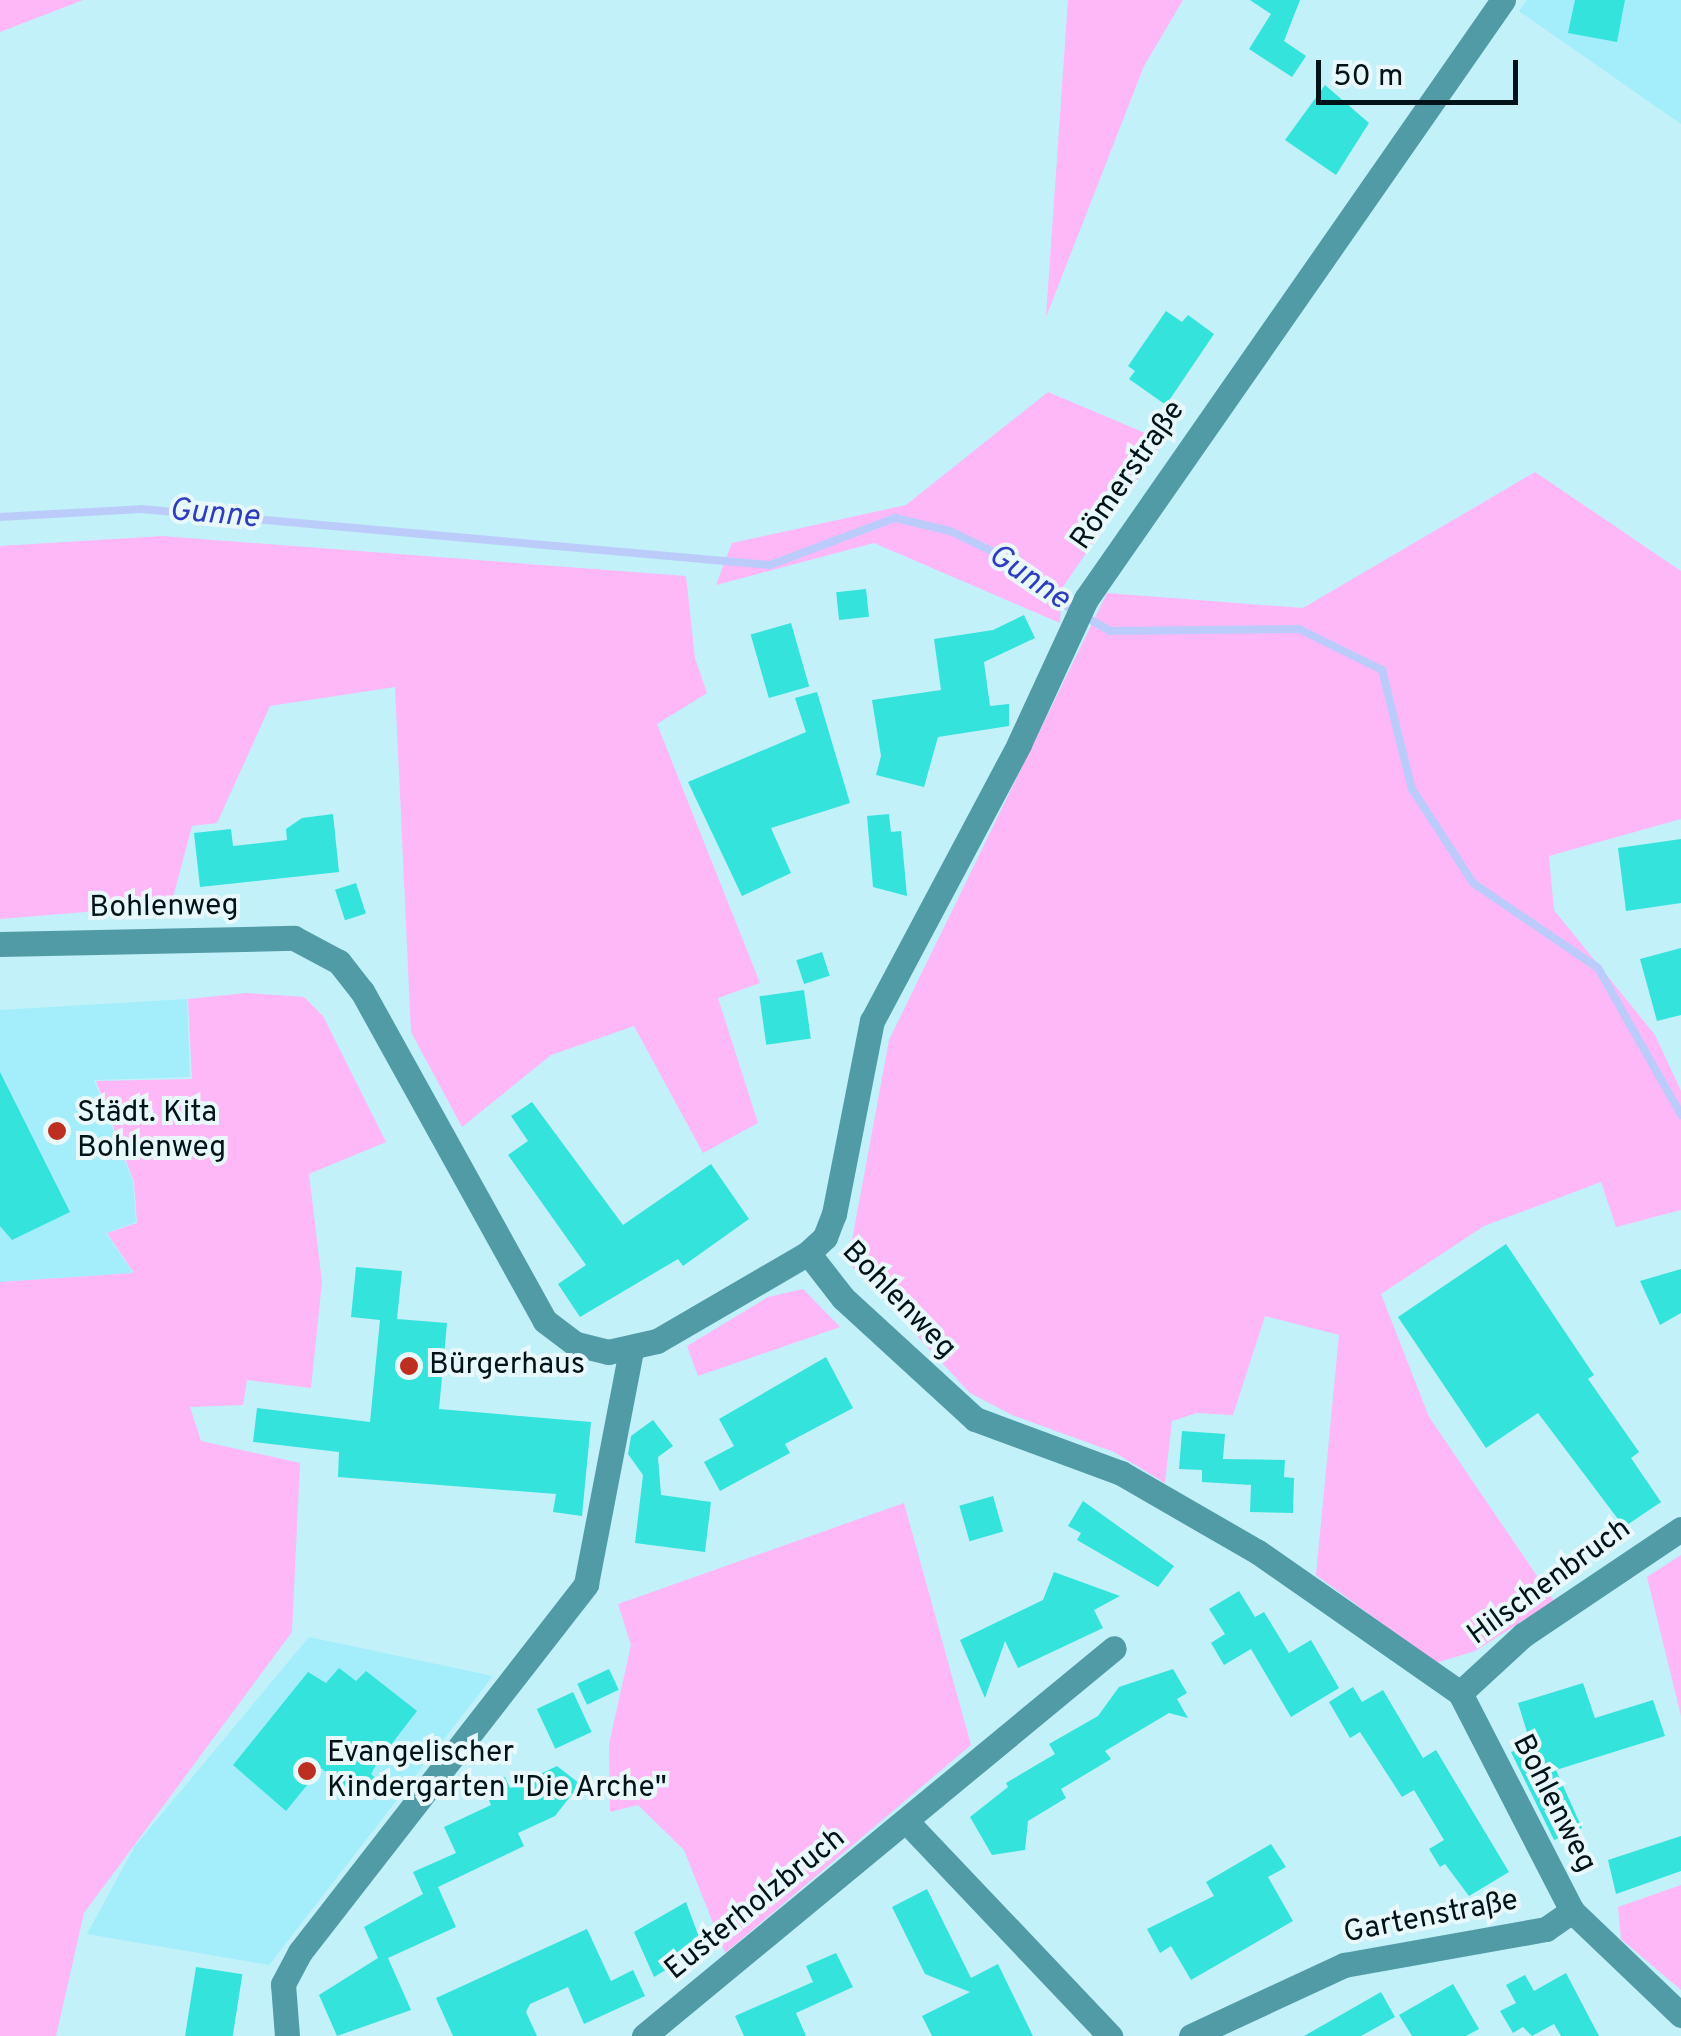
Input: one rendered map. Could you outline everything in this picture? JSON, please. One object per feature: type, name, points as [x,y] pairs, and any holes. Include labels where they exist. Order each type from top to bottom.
[{"type":"street","name":"Römerstraße","points":[[808,1253],[826,1237],[834,1214],[872,1021],[1086,600],[1503,0]]},
{"type":"street","name":"Bohlenweg","points":[[0,944],[294,938],[318,947],[362,990],[545,1321],[576,1344],[631,1350],[808,1253],[843,1298],[975,1419],[1121,1472],[1258,1552],[1460,1693],[1572,1911],[1681,2015]]},
{"type":"street","points":[[287,2036],[283,1984],[300,1952],[586,1584],[631,1350]]},
{"type":"street","name":"Hilschenbruch","points":[[1460,1693],[1523,1636],[1681,1528]]},
{"type":"street","name":"Eusterholzbruch","points":[[644,2036],[908,1823],[1114,1648]]},
{"type":"street","points":[[908,1823],[1110,2036]]},
{"type":"street","name":"Gartenstraße","points":[[1191,2036],[1344,1965],[1546,1928],[1572,1911]]},
{"type":"shaded area","points":[[0,0],[83,0],[0,32]]},
{"type":"shaded area","points":[[1068,0],[1183,0],[1144,66],[1046,317]]},
{"type":"shaded area","points":[[1527,0],[1681,0],[1681,124],[1519,11]]},
{"type":"shaded area","points":[[1048,392],[1164,441],[1062,588],[1060,623],[874,543],[716,585],[732,543],[906,505]]},
{"type":"shaded area","points":[[1535,472],[1681,571],[1681,819],[1549,856],[1554,910],[1655,1035],[1681,1091],[1681,1210],[1616,1227],[1601,1182],[1484,1226],[1381,1294],[1429,1417],[1554,1601],[1475,1651],[1436,1663],[1316,1575],[1339,1335],[1265,1316],[1233,1415],[1197,1413],[1172,1421],[1165,1483],[1114,1452],[1012,1415],[970,1393],[848,1262],[889,1040],[1107,593],[1303,608]]},
{"type":"shaded area","points":[[162,536],[686,576],[695,658],[707,693],[657,724],[760,983],[718,998],[758,1123],[703,1153],[634,1026],[551,1055],[462,1127],[411,1032],[395,687],[270,706],[217,823],[192,826],[171,905],[0,919],[0,546]]},
{"type":"shaded area","points":[[246,993],[304,997],[323,1016],[386,1142],[309,1174],[322,1282],[311,1388],[247,1380],[243,1405],[190,1407],[201,1441],[300,1463],[292,1632],[84,1913],[56,2036],[0,2036],[0,1282],[134,1273],[107,1233],[137,1223],[134,1182],[96,1081],[192,1079],[188,999]]},
{"type":"shaded area","name":"Städt. Kita Bohlenweg","points":[[187,999],[190,1077],[94,1080],[133,1182],[136,1222],[106,1233],[133,1273],[0,1282],[0,1010]]},
{"type":"shaded area","points":[[803,1289],[840,1327],[698,1376],[687,1346],[768,1297]]},
{"type":"shaded area","points":[[904,1503],[971,1745],[725,1953],[684,1850],[638,1805],[610,1812],[609,1744],[631,1645],[618,1604]]},
{"type":"shaded area","points":[[1681,1555],[1681,1716],[1647,1577]]},
{"type":"shaded area","name":"Evangelischer Kindergarten \"Die Arche\"","points":[[309,1637],[493,1676],[269,1965],[87,1934],[135,1846]]},
{"type":"shaded area","points":[[1681,1885],[1681,1990],[1621,1939],[1618,1907]]},
{"type":"building","points":[[1250,0],[1300,0],[1284,41],[1306,56],[1292,77],[1249,49],[1271,14]]},
{"type":"building","points":[[1575,0],[1625,0],[1617,42],[1568,33]]},
{"type":"building","points":[[1325,85],[1369,123],[1336,175],[1285,140]]},
{"type":"building","points":[[1166,311],[1182,322],[1188,315],[1214,334],[1166,405],[1129,379],[1135,371],[1128,366]]},
{"type":"building","points":[[866,589],[869,617],[839,620],[836,592]]},
{"type":"building","points":[[1024,615],[1035,638],[984,662],[990,706],[1009,704],[1009,726],[938,737],[924,787],[876,775],[881,756],[872,700],[941,690],[934,639],[993,630]]},
{"type":"building","points":[[791,623],[809,686],[769,698],[751,635]]},
{"type":"building","points":[[817,692],[850,803],[771,828],[791,873],[742,896],[688,782],[806,732],[795,698]]},
{"type":"building","points":[[333,814],[339,872],[200,887],[194,833],[231,829],[233,846],[287,840],[286,829],[302,818]]},
{"type":"building","points":[[889,814],[891,832],[901,831],[907,896],[873,887],[867,816]]},
{"type":"building","points":[[1681,839],[1681,903],[1626,911],[1618,848]]},
{"type":"building","points":[[356,883],[366,913],[345,920],[335,890]]},
{"type":"building","points":[[1681,948],[1681,1015],[1657,1021],[1640,959]]},
{"type":"building","points":[[822,952],[830,976],[804,984],[796,960]]},
{"type":"building","points":[[804,990],[811,1039],[766,1045],[759,996]]},
{"type":"building","points":[[0,1072],[70,1212],[12,1240],[0,1226]]},
{"type":"building","points":[[532,1102],[623,1225],[711,1164],[749,1219],[683,1266],[678,1259],[580,1317],[558,1284],[586,1265],[508,1155],[528,1141],[511,1116]]},
{"type":"building","points":[[1506,1244],[1594,1375],[1588,1379],[1639,1452],[1631,1458],[1661,1502],[1624,1527],[1538,1413],[1486,1448],[1398,1317]]},
{"type":"building","name":"Bürgerhaus","points":[[356,1267],[402,1271],[397,1319],[447,1323],[439,1409],[591,1422],[582,1516],[553,1512],[556,1494],[338,1477],[339,1452],[253,1442],[257,1408],[370,1422],[380,1320],[351,1317]]},
{"type":"building","points":[[1681,1269],[1681,1313],[1660,1325],[1640,1281]]},
{"type":"building","points":[[826,1357],[853,1408],[785,1444],[790,1453],[720,1491],[704,1462],[734,1446],[719,1419]]},
{"type":"building","points":[[653,1420],[673,1446],[658,1457],[661,1495],[711,1502],[705,1552],[635,1543],[643,1475],[628,1454],[631,1436]]},
{"type":"building","points":[[1182,1431],[1225,1434],[1223,1459],[1285,1460],[1284,1477],[1294,1478],[1293,1513],[1250,1512],[1251,1485],[1202,1482],[1202,1470],[1179,1469]]},
{"type":"building","points":[[993,1496],[1003,1532],[970,1541],[959,1506]]},
{"type":"building","points":[[1083,1501],[1174,1566],[1158,1587],[1077,1540],[1081,1533],[1068,1526]]},
{"type":"building","points":[[1054,1572],[1120,1596],[1094,1610],[1103,1628],[1018,1668],[1005,1641],[985,1698],[960,1640],[1043,1600]]},
{"type":"building","points":[[1239,1591],[1255,1617],[1264,1612],[1289,1653],[1311,1640],[1339,1688],[1291,1717],[1251,1649],[1224,1665],[1211,1643],[1225,1634],[1209,1609]]},
{"type":"building","points":[[339,1668],[356,1681],[366,1671],[417,1711],[377,1763],[371,1774],[379,1781],[361,1800],[321,1768],[286,1811],[233,1765],[308,1672],[326,1683]]},
{"type":"building","points":[[609,1669],[619,1690],[587,1705],[577,1684]]},
{"type":"building","points":[[1173,1669],[1187,1693],[1177,1699],[1188,1718],[1169,1713],[1105,1751],[1111,1759],[1061,1789],[1066,1798],[1028,1821],[1025,1850],[992,1855],[970,1817],[1008,1787],[1006,1783],[1055,1754],[1049,1744],[1098,1716],[1119,1687]]},
{"type":"building","points":[[1583,1683],[1595,1718],[1653,1700],[1665,1736],[1556,1770],[1582,1828],[1554,1840],[1511,1752],[1531,1745],[1518,1703]]},
{"type":"building","points":[[1353,1687],[1362,1702],[1383,1690],[1423,1758],[1436,1750],[1509,1872],[1469,1896],[1445,1864],[1440,1867],[1429,1849],[1444,1840],[1414,1790],[1402,1797],[1360,1732],[1350,1738],[1329,1702]]},
{"type":"building","points":[[573,1692],[592,1732],[555,1749],[537,1709]]},
{"type":"building","points":[[557,1766],[580,1784],[555,1816],[518,1833],[524,1846],[438,1887],[456,1927],[388,1958],[411,2010],[337,2036],[319,1995],[378,1958],[364,1927],[423,1894],[413,1872],[456,1853],[444,1827],[491,1805],[483,1786],[505,1777],[510,1788]]},
{"type":"building","points":[[1681,1836],[1681,1871],[1616,1894],[1608,1860]]},
{"type":"building","points":[[1271,1844],[1286,1867],[1268,1877],[1293,1921],[1191,1980],[1171,1946],[1160,1953],[1147,1929],[1214,1896],[1206,1882]]},
{"type":"building","points":[[927,1889],[971,1978],[998,1964],[1033,2036],[932,2036],[922,2016],[970,1992],[925,1974],[892,1907]]},
{"type":"building","points":[[686,1902],[703,1948],[654,1977],[634,1932]]},
{"type":"building","points":[[587,1929],[611,1981],[633,1970],[645,1996],[584,2024],[568,1987],[530,2004],[526,2012],[537,2036],[453,2036],[436,1998]]},
{"type":"building","points":[[836,1953],[853,1987],[796,2013],[806,2036],[744,2036],[735,2016],[813,1982],[806,1966]]},
{"type":"building","points":[[196,1967],[242,1974],[233,2036],[185,2036]]},
{"type":"building","points":[[1566,1973],[1599,2036],[1561,2036],[1554,2024],[1532,2036],[1523,2027],[1513,2033],[1500,2011],[1516,2003],[1506,1985],[1525,1975],[1534,1991]]},
{"type":"building","points":[[1453,1984],[1479,2029],[1466,2036],[1412,2036],[1399,2015]]},
{"type":"building","points":[[1381,1992],[1395,2017],[1361,2036],[1304,2036]]},
{"type":"waterway","name":"Gunne","points":[[0,517],[141,509],[770,565],[895,518],[950,531],[1002,556],[1033,587],[1110,631],[1299,629],[1382,670],[1412,789],[1473,883],[1598,968],[1681,1115]]},
{"type":"place","name":"Städt. Kita Bohlenweg","points":[[57,1131]]},
{"type":"place","name":"Bürgerhaus","points":[[409,1366]]},
{"type":"place","name":"Evangelischer Kindergarten \"Die Arche\"","points":[[307,1771]]}]
